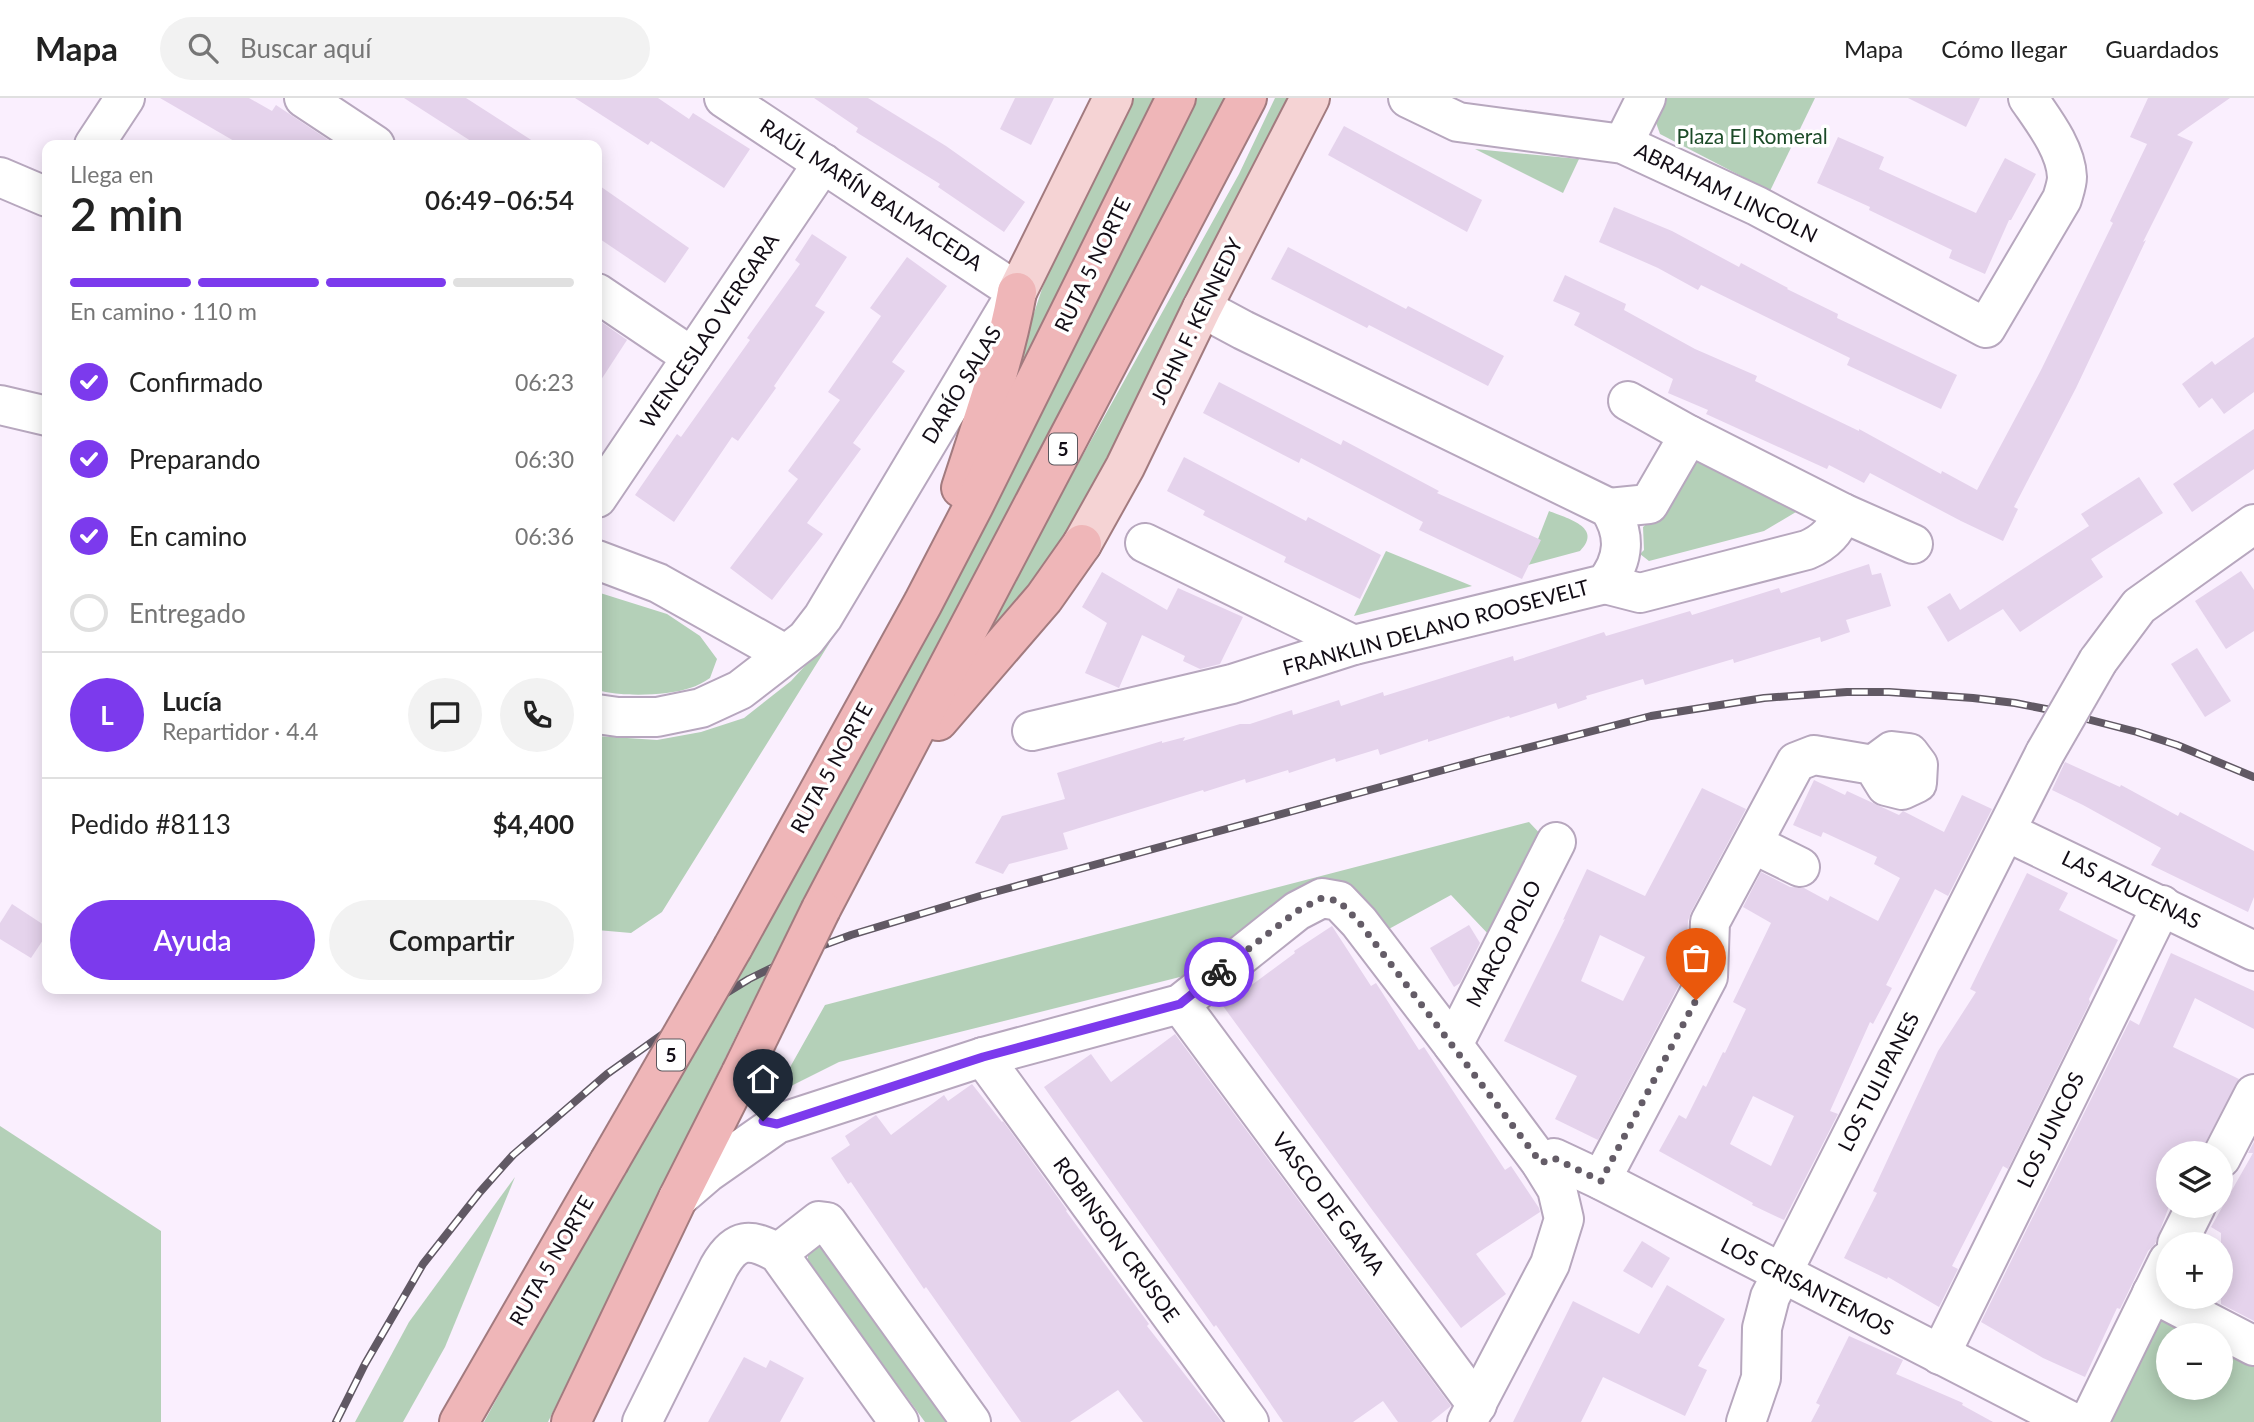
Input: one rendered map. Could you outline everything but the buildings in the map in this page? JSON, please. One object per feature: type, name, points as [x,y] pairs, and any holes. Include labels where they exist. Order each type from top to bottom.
[{"type":"highway","name":"RUTA 5 NORTE","points":[[459,1422],[733,947],[923,603],[1176,98]]},
{"type":"highway","name":"5","points":[[571,1422],[821,909],[1247,98]]},
{"type":"highway","points":[[923,603],[988,405],[1011,326],[1017,292]]},
{"type":"highway","points":[[877,800],[967,685],[1044,598],[1082,544]]},
{"type":"main road","name":"DARÍO SALAS","points":[[1017,292],[1113,98]]},
{"type":"main road","name":"JOHN F. KENNEDY","points":[[1082,544],[1125,467],[1202,308],[1310,98]]},
{"type":"street","points":[[97,140],[125,98]]},
{"type":"street","points":[[304,98],[367,140]]},
{"type":"street","name":"ABRAHAM LINCOLN","points":[[1408,98],[1458,122],[1623,144],[1757,205],[1986,328],[2062,199],[2067,177],[2062,155],[2037,111]]},
{"type":"street","points":[[1623,144],[1646,98]]},
{"type":"street","name":"RAÚL MARÍN BALMACEDA","points":[[734,101],[1017,292]]},
{"type":"street","name":"WENCESLAO VERGARA","points":[[602,491],[823,163]]},
{"type":"street","points":[[0,177],[42,195]]},
{"type":"street","name":"DARÍO SALAS","points":[[602,715],[657,717],[701,708],[740,690],[806,639],[823,617],[1017,292]]},
{"type":"street","points":[[602,296],[692,357]]},
{"type":"street","points":[[1202,308],[1609,508],[1649,504],[1689,435]]},
{"type":"street","points":[[1628,401],[1843,513],[1913,544]]},
{"type":"street","points":[[0,405],[42,415]]},
{"type":"street","name":"FRANKLIN DELANO ROOSEVELT","points":[[1032,731],[1231,684],[1354,645],[1605,584],[1614,573],[1622,547],[1617,520],[1609,508]]},
{"type":"street","points":[[1605,584],[1640,593],[1807,550],[1829,537],[1838,526],[1843,513]]},
{"type":"street","name":"LOS TULIPANES","points":[[1746,1422],[1761,1378],[1762,1328],[1766,1310],[1781,1274],[2007,832],[2045,752],[2098,661],[2139,606],[2254,524]]},
{"type":"street","points":[[1145,543],[1354,645]]},
{"type":"street","points":[[602,562],[658,583],[785,654]]},
{"type":"street","points":[[1601,1181],[1708,977],[1710,922],[1796,762],[1814,755],[1872,765]]},
{"type":"street","name":"LAS AZUCENAS","points":[[2007,832],[2254,951]]},
{"type":"street","name":"MARCO POLO","points":[[1453,1045],[1556,842]]},
{"type":"street","points":[[1754,844],[1800,867]]},
{"type":"street","points":[[678,1198],[707,1173],[777,1124],[983,1057],[1180,1004],[1297,911],[1322,898],[1339,901],[1359,922],[1453,1045],[1541,1163],[1557,1189],[1564,1219],[1550,1264],[1472,1413]]},
{"type":"street","name":"LOS JUNCOS","points":[[1940,1355],[2162,905]]},
{"type":"street","name":"VASCO DE GAMA","points":[[1180,1004],[1472,1413]]},
{"type":"street","name":"ROBINSON CRUSOE","points":[[983,1057],[1250,1422]]},
{"type":"street","points":[[735,1083],[739,1105],[763,1121],[777,1124]]},
{"type":"street","points":[[2230,1141],[2254,1094]]},
{"type":"street","name":"LOS CRISANTEMOS","points":[[1541,1163],[1554,1158],[2072,1422]]},
{"type":"street","points":[[778,1253],[819,1222],[827,1222],[971,1422]]},
{"type":"street","points":[[642,1422],[726,1255],[744,1241],[760,1243],[778,1253],[899,1422]]},
{"type":"street","points":[[2089,1422],[2156,1285]]},
{"type":"street","points":[[2204,1309],[2254,1346]]},
{"type":"green space","points":[[1128,98],[1155,98],[1007,394],[1042,289],[1074,209]]},
{"type":"green space","points":[[1197,98],[1234,98],[747,1013],[548,1422],[484,1422],[1086,320]]},
{"type":"green space","points":[[1275,98],[1299,98],[1108,468],[1023,599],[977,646],[1239,174]]},
{"type":"green space","name":"Plaza El Romeral","points":[[1664,98],[1815,98],[1770,191],[1660,134],[1654,117]]},
{"type":"green space","points":[[1475,149],[1579,159],[1563,193]]},
{"type":"green space","points":[[1697,457],[1785,497],[1796,512],[1764,531],[1649,561],[1640,554],[1644,550],[1643,527],[1658,514]]},
{"type":"green space","points":[[1549,511],[1580,525],[1588,536],[1586,543],[1580,551],[1528,565]]},
{"type":"green space","points":[[1386,551],[1472,586],[1354,616]]},
{"type":"green space","points":[[602,594],[667,614],[700,636],[717,659],[710,678],[680,691],[630,695],[602,691]]},
{"type":"green space","points":[[837,631],[662,912],[631,933],[602,930],[602,736],[657,740],[701,732],[744,718],[791,681]]},
{"type":"green space","points":[[1529,822],[1547,841],[1492,938],[1451,895],[1387,930],[1362,899],[1192,974],[839,1062],[775,1094],[825,1005]]},
{"type":"green space","points":[[0,1126],[161,1231],[161,1422],[0,1422]]},
{"type":"green space","points":[[515,1177],[445,1347],[403,1422],[355,1422],[409,1322]]},
{"type":"green space","points":[[819,1247],[827,1250],[950,1422],[925,1422],[808,1262],[808,1253]]},
{"type":"green space","points":[[2152,1310],[2178,1323],[2156,1323],[2156,1400],[2233,1400],[2233,1352],[2254,1363],[2254,1422],[2109,1422]]},
{"type":"railway","points":[[336,1422],[365,1364],[423,1264],[513,1155],[607,1074],[684,1019],[749,979],[802,953],[851,935],[980,896],[1480,760],[1651,716],[1764,698],[1889,692],[2015,703],[2137,732],[2177,745],[2254,777]]},
{"type":"way so far","points":[[1219,972],[1297,911],[1322,898],[1339,901],[1359,922],[1541,1163],[1554,1158],[1601,1181],[1696,1000]]},
{"type":"route","points":[[763,1121],[777,1124],[983,1057],[1180,1004],[1219,972]]}]
